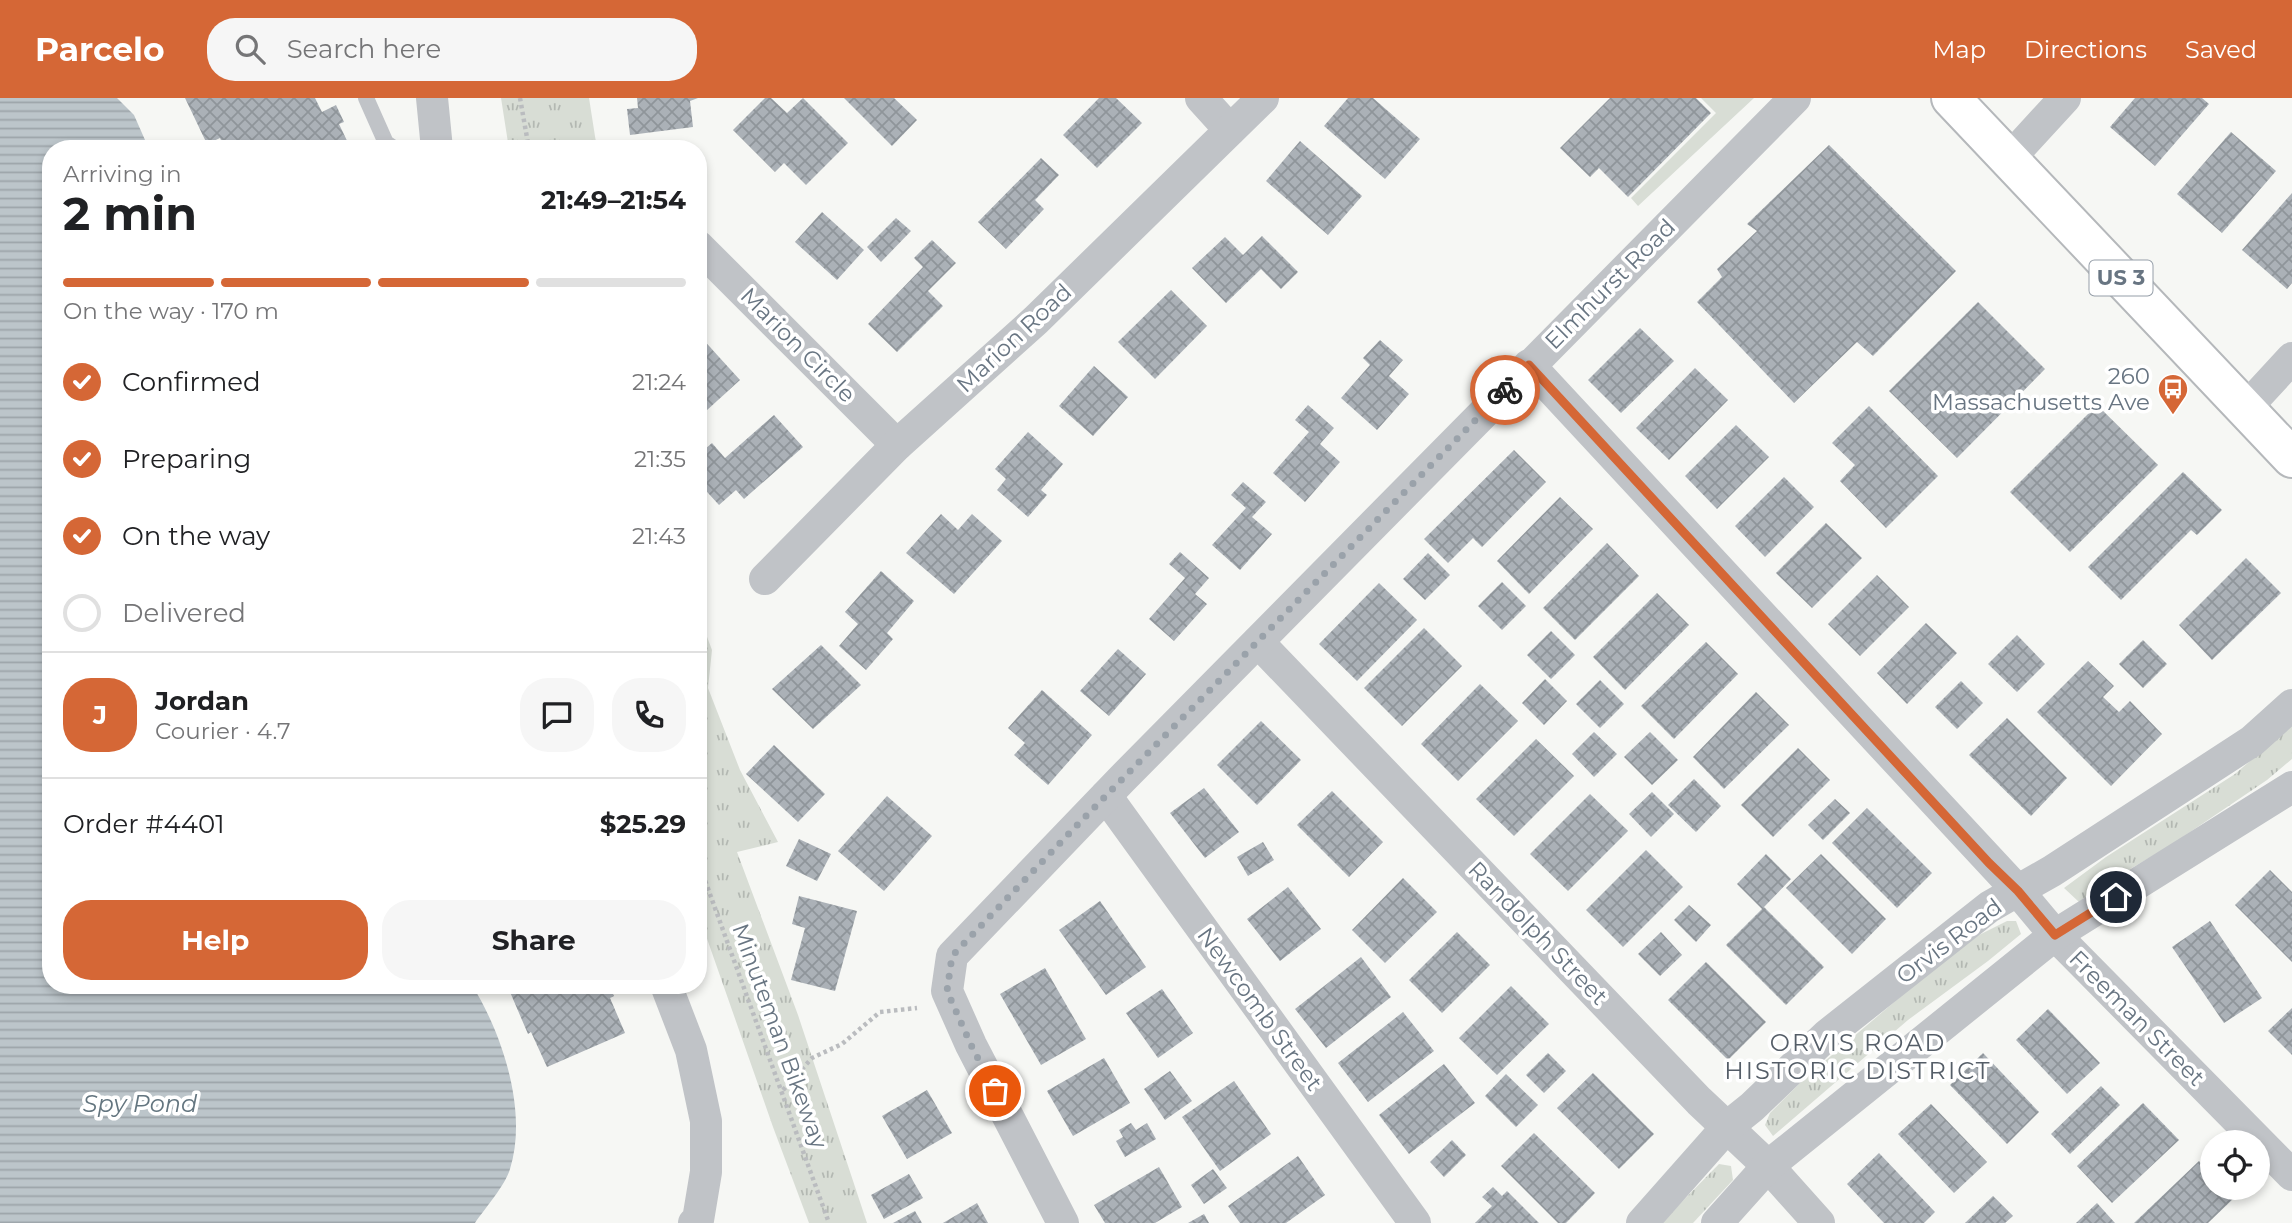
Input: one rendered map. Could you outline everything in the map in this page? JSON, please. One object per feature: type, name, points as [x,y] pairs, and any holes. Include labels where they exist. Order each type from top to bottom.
[{"type":"highway","name":"US 3","points":[[1951,98],[2292,458]]},
{"type":"street","points":[[432,98],[436,140]]},
{"type":"street","points":[[1200,98],[1230,130]]},
{"type":"street","name":"Marion Road","points":[[765,579],[897,445],[1036,320],[1263,98]]},
{"type":"street","name":"Elmhurst Road","points":[[935,999],[952,956],[1529,365],[1795,98]]},
{"type":"street","points":[[2009,159],[2065,98]]},
{"type":"street","name":"Marion Circle","points":[[707,255],[897,445]]},
{"type":"street","points":[[2245,409],[2292,358]]},
{"type":"street","name":"Freeman Street","points":[[1529,365],[1989,863],[2018,891],[2055,935],[2292,1175]]},
{"type":"street","name":"Randolph Street","points":[[1258,642],[1727,1128],[1768,1166],[1819,1223]]},
{"type":"street","name":"Orvis Road","points":[[1642,1223],[1727,1128],[1827,1035],[1989,907],[2252,741],[2292,705]]},
{"type":"street","points":[[1717,1223],[1768,1166],[2055,935],[2292,787]]},
{"type":"street","name":"Newcomb Street","points":[[1106,796],[1415,1223]]},
{"type":"street","points":[[669,994],[691,1051],[706,1121],[706,1172],[698,1220],[694,1223]]},
{"type":"street","points":[[935,999],[971,1045],[1063,1223]]},
{"type":"lane","points":[[366,98],[385,140]]},
{"type":"path","points":[[520,98],[527,140]]},
{"type":"path","name":"Minuteman Bikeway","points":[[707,887],[760,1038],[783,1090],[829,1223]]},
{"type":"path","points":[[783,1090],[812,1058],[842,1044],[880,1012],[935,999]]},
{"type":"green space","points":[[501,98],[589,98],[596,140],[508,140]]},
{"type":"green space","points":[[1701,98],[1754,98],[1638,206],[1631,198],[1716,113]]},
{"type":"green space","points":[[707,637],[712,650],[708,688],[740,770],[778,842],[737,852],[798,1015],[867,1223],[809,1223],[707,939]]},
{"type":"green space","points":[[2292,725],[2292,759],[2267,780],[2171,845],[2079,902],[2064,888],[2106,857],[2235,774]]},
{"type":"green space","points":[[2007,921],[2016,921],[2021,934],[1908,1020],[1773,1136],[1765,1125],[1770,1113],[1805,1078],[1933,969],[1975,937]]},
{"type":"green space","points":[[1719,1164],[1731,1166],[1733,1180],[1693,1223],[1661,1223]]},
{"type":"water","name":"Spy Pond","points":[[0,98],[117,98],[134,115],[145,140],[42,140],[42,994],[477,994],[494,1027],[509,1074],[516,1123],[515,1147],[507,1176],[475,1223],[0,1223]]},
{"type":"building","points":[[185,98],[315,98],[322,112],[336,105],[344,122],[339,124],[347,140],[220,138],[205,140]]},
{"type":"building","points":[[637,98],[698,98],[690,101],[693,127],[630,135],[627,109],[638,108]]},
{"type":"building","points":[[765,98],[771,98],[787,113],[803,98],[848,143],[806,185],[784,163],[775,172],[733,130]]},
{"type":"building","points":[[844,98],[894,98],[917,120],[892,146]]},
{"type":"building","points":[[1099,98],[1116,98],[1142,123],[1097,168],[1063,135]]},
{"type":"building","points":[[1348,98],[1373,98],[1420,139],[1385,179],[1324,126]]},
{"type":"building","points":[[1610,98],[1696,98],[1711,113],[1628,197],[1599,168],[1590,177],[1560,148]]},
{"type":"building","points":[[2135,98],[2202,98],[2209,104],[2155,166],[2110,127]]},
{"type":"building","points":[[2231,132],[2276,171],[2222,233],[2177,194]]},
{"type":"building","points":[[1300,141],[1362,196],[1328,235],[1266,181]]},
{"type":"building","points":[[1829,145],[1956,271],[1873,356],[1857,342],[1794,403],[1697,302],[1722,277],[1717,269],[1757,231],[1747,224]]},
{"type":"building","points":[[1041,158],[1059,175],[1035,200],[1044,209],[1006,249],[978,222]]},
{"type":"building","points":[[2292,193],[2292,283],[2287,289],[2242,250]]},
{"type":"building","points":[[822,212],[864,250],[837,280],[795,242]]},
{"type":"building","points":[[896,218],[911,231],[881,262],[867,247]]},
{"type":"building","points":[[1262,236],[1298,272],[1281,289],[1261,269],[1226,303],[1192,268],[1225,237],[1243,255]]},
{"type":"building","points":[[932,240],[956,263],[928,291],[943,306],[897,352],[868,324],[923,267],[914,258]]},
{"type":"building","points":[[1171,290],[1207,326],[1155,379],[1118,342]]},
{"type":"building","points":[[1978,302],[2045,369],[1957,458],[1889,391]]},
{"type":"building","points":[[1640,328],[1674,361],[1621,413],[1588,380]]},
{"type":"building","points":[[1380,340],[1403,360],[1389,376],[1409,394],[1377,430],[1341,398],[1370,365],[1363,358]]},
{"type":"building","points":[[707,344],[740,380],[707,410]]},
{"type":"building","points":[[1094,366],[1128,397],[1093,436],[1059,406]]},
{"type":"building","points":[[1695,368],[1728,400],[1669,460],[1636,428]]},
{"type":"building","points":[[1308,405],[1334,428],[1320,444],[1340,462],[1305,502],[1273,473],[1309,432],[1295,420]]},
{"type":"building","points":[[2097,405],[2158,465],[2070,552],[2010,492]]},
{"type":"building","points":[[1869,406],[1938,476],[1886,528],[1840,481],[1855,465],[1832,443]]},
{"type":"building","points":[[774,415],[803,447],[744,499],[736,490],[719,505],[707,492],[707,447],[712,443],[725,458]]},
{"type":"building","points":[[1736,425],[1769,457],[1717,509],[1685,476]]},
{"type":"building","points":[[1028,432],[1063,464],[1041,490],[1047,495],[1028,517],[997,490],[1006,479],[995,469]]},
{"type":"building","points":[[1514,450],[1546,482],[1482,547],[1473,538],[1448,563],[1424,539]]},
{"type":"building","points":[[2183,472],[2222,510],[2197,535],[2191,530],[2121,600],[2088,567]]},
{"type":"building","points":[[1784,477],[1814,507],[1765,557],[1735,526]]},
{"type":"building","points":[[1243,482],[1266,502],[1252,517],[1272,534],[1240,570],[1212,545],[1246,508],[1231,495]]},
{"type":"building","points":[[1560,497],[1593,529],[1529,594],[1497,561]]},
{"type":"building","points":[[941,514],[958,530],[972,514],[1002,541],[954,594],[906,553]]},
{"type":"building","points":[[1826,523],[1862,558],[1812,608],[1776,573]]},
{"type":"building","points":[[1607,543],[1639,576],[1575,640],[1543,608]]},
{"type":"building","points":[[1180,552],[1209,578],[1195,594],[1207,604],[1174,641],[1149,619],[1185,578],[1169,564]]},
{"type":"building","points":[[1428,553],[1450,575],[1425,600],[1403,579]]},
{"type":"building","points":[[2246,558],[2281,593],[2212,660],[2179,625]]},
{"type":"building","points":[[881,571],[914,601],[887,633],[893,639],[866,670],[839,646],[858,624],[845,612]]},
{"type":"building","points":[[1877,575],[1909,607],[1860,656],[1828,624]]},
{"type":"building","points":[[1502,582],[1526,606],[1502,630],[1478,606]]},
{"type":"building","points":[[1379,583],[1417,620],[1357,681],[1319,644]]},
{"type":"building","points":[[1657,593],[1689,625],[1625,690],[1593,657]]},
{"type":"building","points":[[1926,623],[1957,653],[1907,704],[1877,673]]},
{"type":"building","points":[[1424,628],[1462,666],[1402,726],[1364,688]]},
{"type":"building","points":[[1551,631],[1575,655],[1551,679],[1527,655]]},
{"type":"building","points":[[2017,635],[2045,664],[2017,692],[1988,664]]},
{"type":"building","points":[[2143,640],[2167,664],[2143,688],[2119,664]]},
{"type":"building","points":[[1706,642],[1738,674],[1674,739],[1641,706]]},
{"type":"building","points":[[821,645],[861,685],[813,729],[772,689]]},
{"type":"building","points":[[1118,649],[1146,674],[1109,716],[1080,691]]},
{"type":"building","points":[[2088,661],[2114,686],[2103,697],[2119,712],[2130,701],[2162,734],[2111,786],[2037,712]]},
{"type":"building","points":[[1545,679],[1567,701],[1544,725],[1522,703]]},
{"type":"building","points":[[1600,680],[1624,704],[1600,728],[1576,704]]},
{"type":"building","points":[[1961,681],[1983,703],[1957,729],[1935,707]]},
{"type":"building","points":[[1480,684],[1518,721],[1458,781],[1421,744]]},
{"type":"building","points":[[1042,690],[1092,735],[1048,785],[1014,755],[1025,743],[1008,728]]},
{"type":"building","points":[[1756,692],[1789,725],[1724,789],[1693,757]]},
{"type":"building","points":[[2007,718],[2067,778],[2031,816],[1969,755]]},
{"type":"building","points":[[1261,721],[1301,760],[1257,805],[1217,765]]},
{"type":"building","points":[[1594,732],[1617,754],[1594,777],[1572,754]]},
{"type":"building","points":[[1650,732],[1678,760],[1652,785],[1624,757]]},
{"type":"building","points":[[1536,739],[1574,776],[1514,836],[1476,799]]},
{"type":"building","points":[[774,745],[825,794],[798,822],[746,774]]},
{"type":"building","points":[[1798,748],[1830,780],[1773,837],[1741,805]]},
{"type":"building","points":[[1694,779],[1721,806],[1696,832],[1668,805]]},
{"type":"building","points":[[1204,788],[1239,832],[1205,858],[1170,813]]},
{"type":"building","points":[[1332,791],[1383,842],[1349,877],[1297,825]]},
{"type":"building","points":[[1652,792],[1674,814],[1651,837],[1629,814]]},
{"type":"building","points":[[1590,794],[1628,831],[1568,891],[1530,854]]},
{"type":"building","points":[[887,796],[932,836],[884,891],[838,851]]},
{"type":"building","points":[[1835,799],[1850,813],[1823,840],[1808,825]]},
{"type":"building","points":[[1867,808],[1932,873],[1897,908],[1832,843]]},
{"type":"building","points":[[799,839],[831,854],[817,881],[786,866]]},
{"type":"building","points":[[1263,842],[1274,860],[1248,876],[1237,857]]},
{"type":"building","points":[[1646,850],[1683,887],[1623,947],[1586,910]]},
{"type":"building","points":[[1766,854],[1791,879],[1764,907],[1824,967],[1786,1005],[1726,945],[1762,909],[1737,884]]},
{"type":"building","points":[[1821,854],[1886,919],[1852,954],[1786,888]]},
{"type":"building","points":[[2270,870],[2292,892],[2292,962],[2235,905]]},
{"type":"building","points":[[1403,878],[1437,912],[1385,963],[1352,930]]},
{"type":"building","points":[[1288,887],[1321,929],[1280,961],[1247,919]]},
{"type":"building","points":[[799,896],[857,911],[835,991],[791,980],[805,928],[792,924]]},
{"type":"building","points":[[1100,901],[1146,967],[1106,995],[1059,930]]},
{"type":"building","points":[[1689,905],[1711,925],[1696,942],[1674,920]]},
{"type":"building","points":[[2210,921],[2262,998],[2224,1023],[2172,947]]},
{"type":"building","points":[[1457,932],[1490,965],[1442,1013],[1409,980]]},
{"type":"building","points":[[1661,932],[1682,955],[1660,976],[1638,954]]},
{"type":"building","points":[[1361,957],[1391,997],[1326,1048],[1295,1009]]},
{"type":"building","points":[[1706,962],[1766,1022],[1728,1060],[1668,1000]]},
{"type":"building","points":[[1045,968],[1086,1039],[1041,1065],[1000,994]]},
{"type":"building","points":[[1511,986],[1549,1024],[1497,1075],[1459,1038]]},
{"type":"building","points":[[1162,989],[1193,1033],[1158,1058],[1126,1013]]},
{"type":"building","points":[[511,994],[613,994],[610,998],[625,1033],[547,1067],[531,1032],[528,1034]]},
{"type":"building","points":[[2292,1008],[2292,1055],[2268,1031]]},
{"type":"building","points":[[2048,1009],[2100,1063],[2067,1094],[2016,1040]]},
{"type":"building","points":[[1403,1012],[1434,1051],[1368,1102],[1338,1063]]},
{"type":"building","points":[[1548,1053],[1566,1071],[1544,1093],[1526,1075]]},
{"type":"building","points":[[1983,1053],[2039,1112],[2007,1144],[1950,1085]]},
{"type":"building","points":[[1104,1058],[1130,1103],[1073,1136],[1047,1091]]},
{"type":"building","points":[[1444,1064],[1475,1103],[1409,1154],[1379,1115]]},
{"type":"building","points":[[1170,1071],[1192,1101],[1165,1120],[1144,1089]]},
{"type":"building","points":[[1593,1073],[1654,1134],[1619,1169],[1557,1108]]},
{"type":"building","points":[[1506,1074],[1538,1105],[1516,1127],[1485,1096]]},
{"type":"building","points":[[1234,1081],[1271,1134],[1220,1171],[1182,1117]]},
{"type":"building","points":[[2101,1086],[2120,1105],[2070,1154],[2051,1134]]},
{"type":"building","points":[[927,1090],[952,1133],[907,1159],[882,1116]]},
{"type":"building","points":[[2143,1103],[2179,1140],[2112,1203],[2077,1166]]},
{"type":"building","points":[[1931,1104],[1987,1162],[1954,1193],[1898,1134]]},
{"type":"building","points":[[1131,1123],[1136,1130],[1147,1123],[1156,1139],[1125,1157],[1116,1141],[1123,1137],[1119,1130]]},
{"type":"building","points":[[1534,1133],[1595,1193],[1566,1223],[1558,1223],[1501,1166]]},
{"type":"building","points":[[1452,1140],[1466,1155],[1444,1177],[1430,1162]]},
{"type":"building","points":[[1879,1153],[1935,1212],[1924,1223],[1884,1223],[1847,1184]]},
{"type":"building","points":[[1298,1156],[1325,1195],[1286,1223],[1240,1223],[1228,1206]]},
{"type":"building","points":[[2199,1161],[2200,1200],[2232,1200],[2208,1223],[2134,1223]]},
{"type":"building","points":[[1159,1167],[1182,1207],[1155,1223],[1105,1223],[1094,1205]]},
{"type":"building","points":[[1213,1169],[1227,1188],[1204,1204],[1191,1185]]},
{"type":"building","points":[[909,1174],[923,1198],[884,1219],[871,1195]]},
{"type":"building","points":[[1493,1187],[1502,1196],[1507,1191],[1539,1223],[1475,1223],[1492,1206],[1482,1197]]},
{"type":"building","points":[[1993,1196],[2013,1216],[2005,1223],[1965,1223]]},
{"type":"building","points":[[977,1203],[988,1223],[943,1223]]},
{"type":"building","points":[[2097,1203],[2115,1223],[2076,1223]]},
{"type":"building","points":[[915,1211],[922,1223],[893,1223]]},
{"type":"building","points":[[1204,1214],[1209,1223],[1188,1223]]},
{"type":"way so far","points":[[995,1091],[947,991],[952,956],[1505,390]]},
{"type":"place","name":"260 Massachusetts Ave","points":[[2173,416]]},
{"type":"district","name":"ORVIS ROAD HISTORIC DISTRICT","points":[[1858,1057]]},
{"type":"route","points":[[1505,390],[1529,365],[1989,863],[2018,891],[2055,935],[2116,897]]}]
